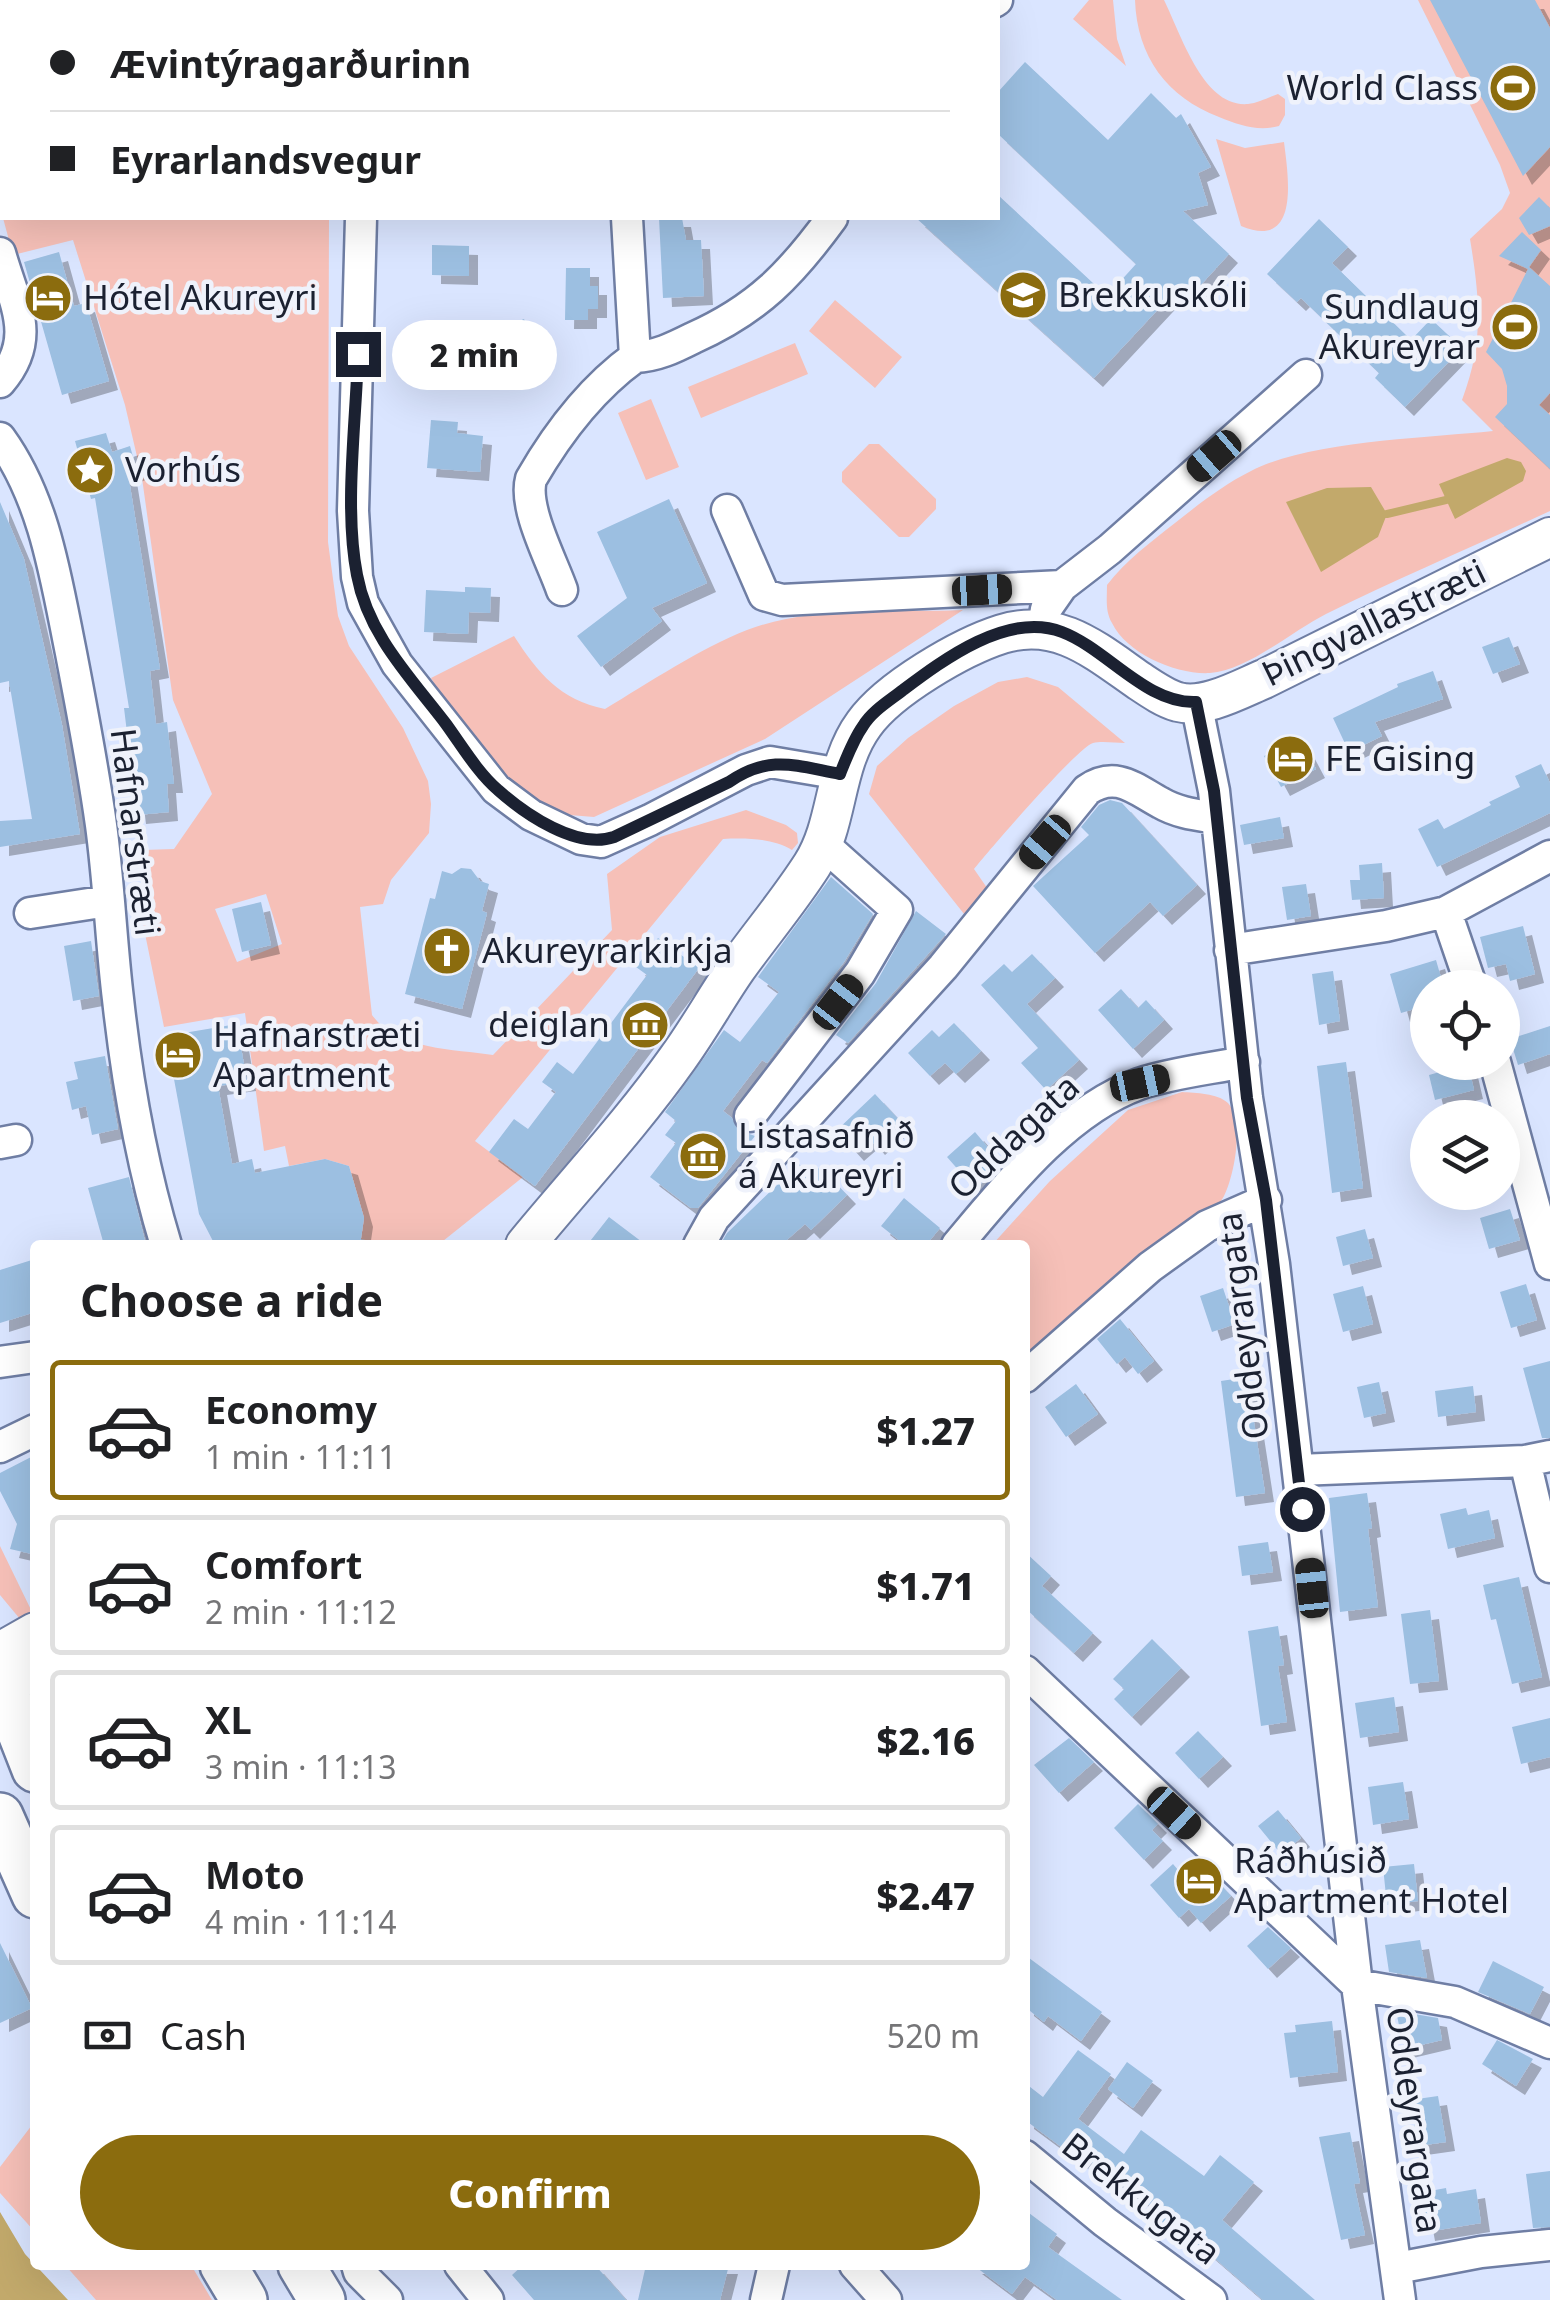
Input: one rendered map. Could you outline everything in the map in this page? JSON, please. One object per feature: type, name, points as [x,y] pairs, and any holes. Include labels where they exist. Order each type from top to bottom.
[{"type":"highway","points":[[8,1676],[30,1752]]},
{"type":"highway","points":[[0,1816],[30,1883]]},
{"type":"highway","points":[[226,2270],[244,2300]]},
{"type":"highway","points":[[304,2270],[322,2300]]},
{"type":"main road","name":"Þingvallastræti","points":[[1196,702],[1222,697],[1264,679],[1550,537]]},
{"type":"main road","points":[[528,1240],[678,1059],[824,845],[840,774],[863,724],[880,707],[948,656],[1006,632],[1043,628],[1060,631],[1096,649],[1153,690],[1179,702],[1196,702]]},
{"type":"main road","points":[[8,1676],[30,1640]]},
{"type":"street","points":[[361,220],[353,511],[357,577],[364,603],[397,664],[496,789],[531,814],[580,839],[601,842],[729,782],[746,770],[770,762],[840,774]]},
{"type":"street","points":[[626,220],[634,357]]},
{"type":"street","points":[[562,590],[528,490],[544,456],[618,369],[634,357],[654,356],[726,323],[769,293],[797,266],[831,220]]},
{"type":"street","points":[[0,253],[23,337],[17,360],[0,382]]},
{"type":"street","points":[[1043,628],[1046,609],[1062,586],[1110,549],[1306,376]]},
{"type":"street","name":"Hafnarstræti","points":[[0,438],[16,461],[49,545],[89,752],[129,1077],[165,1240]]},
{"type":"street","points":[[727,510],[764,595],[782,600],[1062,586]]},
{"type":"street","name":"Oddeyrargata","points":[[1196,702],[1216,818],[1244,1062],[1266,1200],[1357,1985],[1400,2300]]},
{"type":"street","points":[[702,1240],[714,1218],[943,967],[1087,790],[1111,780],[1125,783],[1162,804],[1216,818]]},
{"type":"street","points":[[750,1116],[860,973],[897,910],[824,845]]},
{"type":"street","points":[[1230,950],[1386,926],[1446,912],[1550,856]]},
{"type":"street","points":[[30,913],[108,901]]},
{"type":"street","points":[[1446,912],[1466,970]]},
{"type":"street","name":"Oddagata","points":[[960,1240],[1007,1186],[1105,1099],[1140,1083],[1244,1062]]},
{"type":"street","points":[[1500,1080],[1550,1264]]},
{"type":"street","points":[[1030,1373],[1150,1266],[1206,1226],[1266,1200]]},
{"type":"street","points":[[0,1362],[30,1359]]},
{"type":"street","points":[[0,1447],[30,1432]]},
{"type":"street","points":[[1298,1470],[1538,1459],[1550,1567]]},
{"type":"street","points":[[1030,1676],[1357,1985],[1455,2002],[1550,2043]]},
{"type":"street","name":"Brekkugata","points":[[1030,2160],[1105,2222],[1211,2300]]},
{"type":"street","points":[[1397,2268],[1481,2252],[1550,2245]]},
{"type":"street","points":[[358,2270],[387,2300]]},
{"type":"street","points":[[469,2270],[488,2300]]},
{"type":"street","points":[[859,2270],[886,2300]]},
{"type":"shaded area","points":[[1089,0],[1113,0],[1117,39],[1126,66],[1073,19]]},
{"type":"shaded area","points":[[1135,0],[1164,0],[1195,66],[1218,94],[1232,102],[1248,104],[1278,94],[1285,99],[1285,115],[1279,126],[1256,128],[1226,120],[1201,109],[1170,86],[1142,40]]},
{"type":"shaded area","points":[[1418,0],[1550,0],[1550,511],[1326,614],[1239,665],[1210,673],[1168,666],[1141,653],[1119,634],[1108,614],[1107,585],[1139,552],[1212,495],[1251,471],[1304,453],[1369,442],[1493,431],[1462,400],[1474,359],[1478,321],[1470,239],[1502,209],[1510,193],[1500,165]]},
{"type":"shaded area","points":[[1216,139],[1245,148],[1284,142],[1288,190],[1282,219],[1274,228],[1260,231],[1241,226]]},
{"type":"shaded area","points":[[4,220],[329,220],[328,542],[338,616],[349,646],[403,728],[428,781],[431,804],[429,833],[391,880],[383,904],[360,907],[372,1015],[383,1027],[427,1046],[493,1055],[612,930],[607,874],[660,837],[746,810],[797,833],[798,843],[792,850],[767,841],[723,839],[475,1141],[523,1177],[444,1240],[361,1239],[364,1218],[349,1166],[325,1159],[289,1166],[285,1146],[264,1151],[245,1013],[164,1027],[141,914],[143,850],[174,849],[212,794],[173,700],[142,478],[125,405],[73,240],[13,255]],"holes":[[[266,894],[282,944],[237,962],[215,909]]]},
{"type":"shaded area","points":[[835,300],[902,357],[875,388],[809,331]]},
{"type":"shaded area","points":[[795,343],[808,374],[701,418],[688,387]]},
{"type":"shaded area","points":[[651,399],[679,467],[646,480],[618,413]]},
{"type":"shaded area","points":[[869,444],[879,444],[936,499],[936,509],[909,537],[899,537],[842,482],[842,472]]},
{"type":"shaded area","points":[[1507,458],[1521,462],[1526,471],[1523,481],[1455,519],[1439,484]]},
{"type":"shaded area","points":[[1371,487],[1387,514],[1378,537],[1321,572],[1286,502],[1327,488]]},
{"type":"shaded area","points":[[963,610],[765,739],[594,817],[557,814],[533,805],[469,742],[431,678],[514,636],[532,662],[563,692],[605,709],[711,646],[772,622],[826,613]]},
{"type":"shaded area","points":[[1027,677],[1058,687],[1125,743],[1097,742],[1084,749],[1014,822],[974,869],[992,895],[968,919],[869,794],[877,766],[908,738],[998,682]]},
{"type":"shaded area","points":[[1182,1092],[1206,1094],[1228,1103],[1237,1136],[1223,1198],[1209,1214],[1030,1360],[1030,1240],[997,1240],[1050,1181],[1128,1110]]},
{"type":"shaded area","points":[[0,1546],[30,1608],[30,1618],[20,1619],[0,1595]]},
{"type":"shaded area","points":[[30,2128],[30,2226],[0,2193],[0,2167]]},
{"type":"shaded area","points":[[0,2212],[30,2259],[30,2270],[40,2270],[68,2300],[0,2300]]},
{"type":"shaded area","points":[[69,2270],[194,2270],[212,2300],[96,2300]]},
{"type":"building","name":"World Class","points":[[1430,0],[1535,0],[1550,28],[1550,147],[1523,176]]},
{"type":"building","points":[[1025,62],[1108,140],[1151,93],[1176,118],[1181,114],[1211,167],[1198,173],[1208,205],[1183,211],[1229,254],[1187,300],[1176,290],[1094,378],[918,220],[1000,220],[1000,197],[1107,296],[1136,264],[1000,136],[1000,90]]},
{"type":"building","points":[[1539,197],[1550,208],[1550,226],[1529,235],[1519,218]]},
{"type":"building","points":[[1319,219],[1348,247],[1332,263],[1411,340],[1431,319],[1462,348],[1405,407],[1375,378],[1379,373],[1301,298],[1297,302],[1267,274]]},
{"type":"building","points":[[659,220],[682,220],[686,240],[701,240],[704,296],[663,298]]},
{"type":"building","points":[[1522,232],[1541,250],[1529,267],[1550,286],[1550,393],[1539,405],[1550,415],[1550,469],[1495,417],[1507,404],[1507,386],[1502,369],[1486,352],[1528,269],[1499,256]]},
{"type":"building","points":[[432,245],[469,246],[469,276],[432,275]]},
{"type":"building","points":[[59,252],[74,306],[86,303],[109,381],[62,395],[24,262]]},
{"type":"building","points":[[566,268],[590,268],[590,286],[598,286],[598,309],[588,309],[588,320],[565,320]]},
{"type":"building","points":[[524,319],[539,355],[513,366],[498,330]]},
{"type":"building","points":[[437,329],[468,330],[465,381],[434,380]]},
{"type":"building","points":[[431,420],[458,422],[457,433],[483,436],[480,472],[427,468]]},
{"type":"building","points":[[106,433],[112,452],[130,446],[137,471],[128,474],[160,669],[150,671],[156,724],[167,722],[174,784],[167,784],[169,812],[137,815],[124,708],[129,708],[95,498],[91,499],[75,441]]},
{"type":"building","points":[[669,499],[707,583],[652,608],[662,621],[601,667],[577,636],[627,598],[597,532]]},
{"type":"building","points":[[0,502],[24,559],[62,725],[80,834],[0,847],[0,821],[32,819],[9,681],[0,683]]},
{"type":"building","points":[[465,587],[491,588],[490,613],[469,612],[468,634],[424,632],[426,590],[465,592]]},
{"type":"building","points":[[1509,637],[1520,664],[1493,674],[1482,647]]},
{"type":"building","points":[[1433,671],[1443,699],[1375,722],[1382,736],[1349,752],[1333,718],[1398,687],[1397,684]]},
{"type":"building","points":[[1299,737],[1316,769],[1281,787],[1264,756]]},
{"type":"building","points":[[1541,764],[1550,783],[1550,813],[1437,867],[1418,829],[1438,819],[1444,829],[1491,805],[1489,802],[1520,787],[1515,776]]},
{"type":"building","points":[[1110,800],[1122,803],[1197,885],[1163,916],[1150,902],[1095,953],[1033,886],[1089,835],[1081,827],[1099,805]]},
{"type":"building","points":[[1280,817],[1284,838],[1244,845],[1240,825]]},
{"type":"building","points":[[1382,863],[1384,898],[1352,900],[1350,880],[1360,880],[1359,865]]},
{"type":"building","name":"Akureyrarkirkja","points":[[461,868],[471,869],[480,881],[489,884],[482,911],[487,913],[462,1009],[405,994],[430,898],[435,899],[442,871],[452,874]]},
{"type":"building","points":[[831,877],[873,914],[844,962],[767,1063],[762,1060],[723,1111],[738,1130],[755,1136],[698,1208],[691,1208],[650,1177],[676,1143],[665,1135],[676,1121],[665,1112],[724,1030],[740,1042],[779,992],[758,977]]},
{"type":"building","points":[[1306,884],[1311,916],[1287,920],[1282,887]]},
{"type":"building","points":[[261,902],[271,945],[242,952],[232,909]]},
{"type":"building","points":[[916,911],[946,934],[848,1043],[836,1035],[876,983]]},
{"type":"building","points":[[1523,926],[1535,974],[1520,978],[1520,970],[1507,970],[1506,964],[1488,968],[1480,937]]},
{"type":"building","points":[[658,938],[699,968],[535,1186],[489,1152],[514,1119],[528,1129],[556,1092],[542,1082],[557,1062],[573,1074],[647,975],[636,967]]},
{"type":"building","points":[[91,941],[99,996],[73,1001],[64,946]]},
{"type":"building","points":[[1032,954],[1055,978],[1027,1004],[1079,1060],[1046,1090],[1021,1063],[1038,1048],[981,985],[1004,964],[1012,972]]},
{"type":"building","points":[[1436,960],[1439,970],[1410,970],[1410,1010],[1401,1013],[1390,974]]},
{"type":"building","points":[[1333,971],[1340,1021],[1319,1025],[1312,974]]},
{"type":"building","points":[[1121,989],[1138,1008],[1146,1000],[1164,1020],[1133,1049],[1098,1010]]},
{"type":"building","points":[[954,1023],[981,1051],[956,1074],[945,1063],[930,1076],[908,1053],[932,1030],[939,1037]]},
{"type":"building","points":[[237,1024],[247,1082],[218,1086],[232,1164],[252,1159],[255,1173],[325,1159],[349,1166],[364,1218],[361,1240],[212,1240],[199,1214],[166,1036]]},
{"type":"building","points":[[1550,1026],[1550,1054],[1520,1064],[1520,1036]]},
{"type":"building","points":[[105,1056],[118,1129],[92,1135],[86,1106],[72,1110],[66,1082],[78,1079],[74,1062]]},
{"type":"building","points":[[1346,1062],[1363,1188],[1332,1193],[1317,1066]]},
{"type":"building","points":[[1430,1080],[1472,1080],[1474,1090],[1435,1100]]},
{"type":"building","points":[[875,1094],[902,1123],[876,1146],[870,1139],[855,1152],[836,1131]]},
{"type":"building","points":[[975,1132],[1002,1164],[975,1189],[947,1157]]},
{"type":"building","points":[[799,1164],[811,1176],[820,1167],[847,1195],[811,1230],[805,1224],[787,1240],[723,1240]]},
{"type":"building","points":[[129,1177],[145,1240],[103,1240],[88,1188]]},
{"type":"building","points":[[904,1198],[940,1228],[930,1240],[899,1240],[881,1226]]},
{"type":"building","points":[[1510,1210],[1520,1240],[1489,1249],[1480,1218]]},
{"type":"building","points":[[609,1217],[639,1240],[591,1240]]},
{"type":"building","points":[[1365,1229],[1373,1258],[1343,1266],[1336,1237]]},
{"type":"building","points":[[30,1261],[30,1314],[0,1323],[0,1270]]},
{"type":"building","points":[[1526,1284],[1537,1320],[1511,1328],[1500,1292]]},
{"type":"building","points":[[1363,1286],[1373,1324],[1343,1332],[1333,1294]]},
{"type":"building","points":[[1223,1288],[1235,1324],[1212,1332],[1200,1296]]},
{"type":"building","points":[[1120,1319],[1154,1361],[1138,1374],[1125,1357],[1117,1364],[1097,1339]]},
{"type":"building","points":[[1550,1361],[1550,1438],[1542,1438],[1523,1368]]},
{"type":"building","points":[[1247,1377],[1265,1493],[1236,1497],[1221,1381]]},
{"type":"building","points":[[1379,1382],[1386,1413],[1364,1418],[1357,1387]]},
{"type":"building","points":[[1076,1384],[1098,1414],[1066,1437],[1045,1407]]},
{"type":"building","points":[[1473,1386],[1476,1412],[1438,1417],[1435,1391]]},
{"type":"building","points":[[30,1458],[30,1554],[10,1549],[17,1524],[0,1491],[0,1473]]},
{"type":"building","points":[[1367,1493],[1378,1607],[1340,1612],[1329,1498]]},
{"type":"building","points":[[1466,1508],[1468,1515],[1489,1510],[1495,1538],[1448,1549],[1440,1514]]},
{"type":"building","points":[[1268,1542],[1273,1572],[1242,1576],[1238,1546]]},
{"type":"building","points":[[1030,1557],[1051,1576],[1042,1586],[1093,1633],[1074,1653],[1030,1613]]},
{"type":"building","points":[[1519,1577],[1542,1677],[1512,1684],[1483,1585]]},
{"type":"building","points":[[1430,1610],[1439,1681],[1410,1684],[1401,1614]]},
{"type":"building","points":[[1278,1626],[1284,1665],[1278,1666],[1287,1722],[1261,1726],[1248,1631]]},
{"type":"building","points":[[1152,1639],[1181,1668],[1132,1717],[1114,1699],[1124,1689],[1113,1679]]},
{"type":"building","points":[[1394,1697],[1399,1732],[1360,1738],[1355,1703]]},
{"type":"building","points":[[1550,1718],[1550,1757],[1521,1764],[1512,1727]]},
{"type":"building","points":[[1198,1731],[1223,1757],[1199,1779],[1175,1753]]},
{"type":"building","points":[[1069,1738],[1094,1762],[1059,1793],[1034,1765]]},
{"type":"building","points":[[1403,1782],[1409,1819],[1373,1825],[1368,1787]]},
{"type":"building","points":[[1138,1804],[1158,1824],[1152,1830],[1163,1841],[1144,1860],[1114,1828]]},
{"type":"building","points":[[1278,1810],[1301,1838],[1281,1854],[1258,1826]]},
{"type":"building","points":[[1200,1863],[1231,1896],[1201,1923],[1189,1909],[1179,1918],[1150,1885],[1173,1864],[1184,1877]]},
{"type":"building","points":[[1414,1864],[1418,1901],[1387,1905],[1383,1867]]},
{"type":"building","points":[[1268,1927],[1291,1948],[1268,1969],[1247,1946]]},
{"type":"building","points":[[1420,1940],[1427,1978],[1389,1972],[1385,1945]]},
{"type":"building","points":[[0,1943],[30,2009],[0,2023]]},
{"type":"building","points":[[1030,1959],[1102,2012],[1081,2041],[1048,2016],[1044,2022],[1030,2011]]},
{"type":"building","points":[[1493,1961],[1544,1987],[1530,2014],[1478,1992]]},
{"type":"building","points":[[1396,2011],[1438,2018],[1442,2040],[1404,2049]]},
{"type":"building","points":[[1332,2021],[1338,2072],[1290,2078],[1284,2033],[1296,2032],[1295,2025]]},
{"type":"building","points":[[1497,2040],[1533,2059],[1516,2086],[1482,2064]]},
{"type":"building","points":[[1078,2050],[1111,2074],[1078,2119],[1124,2154],[1141,2130],[1204,2176],[1220,2155],[1254,2182],[1222,2220],[1315,2300],[1263,2300],[1182,2230],[1178,2235],[1158,2221],[1163,2215],[1030,2124],[1030,2087],[1043,2097]]},
{"type":"building","points":[[1127,2062],[1153,2081],[1133,2108],[1108,2089]]},
{"type":"building","points":[[1438,2096],[1446,2142],[1418,2146],[1410,2100]]},
{"type":"building","points":[[1350,2132],[1360,2183],[1354,2184],[1365,2235],[1341,2240],[1319,2137]]},
{"type":"building","points":[[1550,2171],[1550,2227],[1533,2228],[1526,2174]]},
{"type":"building","points":[[1446,2188],[1447,2194],[1476,2189],[1481,2223],[1426,2232],[1419,2193]]},
{"type":"building","points":[[1030,2214],[1057,2234],[1048,2247],[1122,2300],[1057,2300],[1025,2277],[1012,2294],[980,2270],[1030,2270]]},
{"type":"building","points":[[518,2270],[599,2270],[626,2300],[534,2300],[512,2275]]},
{"type":"building","points":[[645,2270],[728,2270],[720,2300],[638,2300]]},
{"type":"waterway","points":[[1387,514],[1446,500]]},
{"type":"place","name":"World Class","points":[[1513,88]]},
{"type":"place","name":"Brekkuskóli","points":[[1023,295]]},
{"type":"place","name":"Hótel Akureyri","points":[[48,298]]},
{"type":"place","name":"Sundlaug Akureyrar","points":[[1515,327]]},
{"type":"place","name":"Vorhús","points":[[90,470]]},
{"type":"place","name":"FE Gising","points":[[1290,759]]},
{"type":"place","name":"Akureyrarkirkja","points":[[447,951]]},
{"type":"place","name":"deiglan","points":[[645,1025]]},
{"type":"place","name":"Hafnarstræti Apartment","points":[[178,1055]]},
{"type":"place","name":"Listasafnið á Akureyri","points":[[703,1156]]},
{"type":"place","name":"Ráðhúsið Apartment Hotel","points":[[1199,1881]]},
{"type":"route","points":[[358,354],[352,546],[364,603],[397,664],[496,789],[531,814],[580,839],[601,842],[614,837],[729,782],[746,770],[770,762],[840,774],[863,724],[880,707],[948,656],[1006,632],[1043,628],[1060,631],[1096,649],[1153,690],[1179,702],[1196,702],[1214,791],[1247,1098],[1266,1200],[1302,1509]]}]
